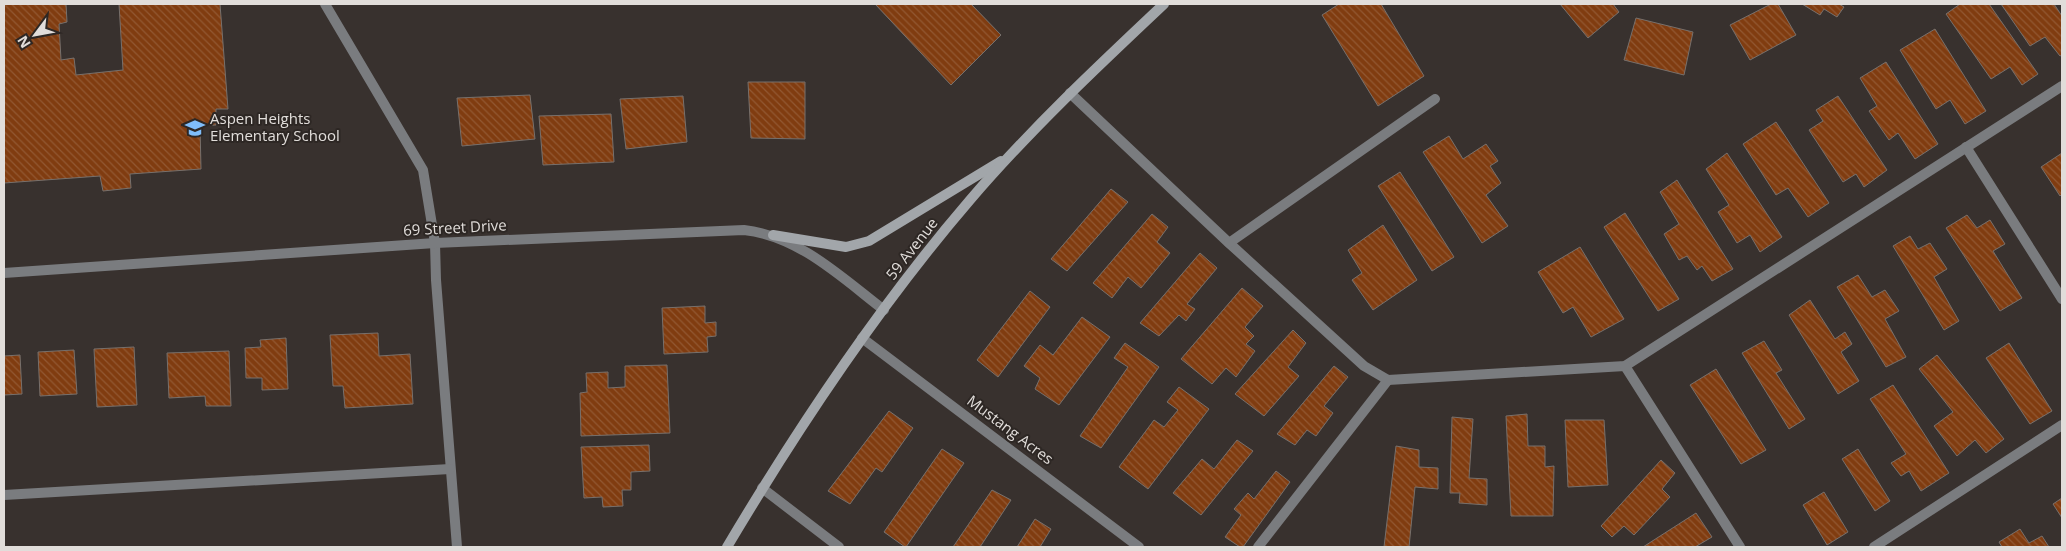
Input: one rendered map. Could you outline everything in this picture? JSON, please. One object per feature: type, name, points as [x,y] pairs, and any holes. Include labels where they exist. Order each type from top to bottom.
[{"type":"street","points":[[325,4],[423,170],[435,243],[457,547]]},
{"type":"street","name":"59 Avenue","points":[[727,547],[762,488],[862,338],[970,200],[1010,155],[1070,94],[1164,4]]},
{"type":"street","points":[[1070,94],[1364,366],[1388,380],[1625,366],[2062,86]]},
{"type":"street","points":[[1229,243],[1435,99]]},
{"type":"street","points":[[1966,146],[2062,299]]},
{"type":"street","points":[[773,235],[846,246],[869,241],[1010,155]]},
{"type":"street","name":"69 Street Drive","points":[[4,273],[435,243],[744,230],[773,235],[796,246],[820,261],[884,310]]},
{"type":"street","name":"Mustang Acres","points":[[862,338],[1139,547]]},
{"type":"street","points":[[1625,366],[1740,547]]},
{"type":"street","points":[[1258,547],[1388,380]]},
{"type":"street","points":[[1874,547],[2062,425]]},
{"type":"street","points":[[4,494],[450,470]]},
{"type":"street","points":[[762,488],[839,547]]},
{"type":"building","points":[[4,4],[66,4],[67,22],[59,24],[61,60],[74,58],[76,75],[123,70],[119,4],[220,4],[228,109],[216,109],[216,125],[200,126],[201,169],[130,174],[131,188],[103,191],[100,176],[4,183]]},
{"type":"building","points":[[875,4],[971,4],[1001,35],[951,85]]},
{"type":"building","points":[[1339,4],[1381,4],[1424,76],[1378,106],[1322,15]]},
{"type":"building","points":[[1560,4],[1613,4],[1619,12],[1588,38]]},
{"type":"building","points":[[1771,4],[1778,4],[1796,35],[1750,60],[1730,25]]},
{"type":"building","points":[[1802,4],[1839,4],[1844,7],[1837,17],[1824,9],[1820,15]]},
{"type":"building","points":[[1960,4],[1989,4],[2038,74],[2022,85],[2010,67],[1991,79],[1946,14]]},
{"type":"building","points":[[2001,4],[2054,4],[2062,16],[2062,55],[2060,56],[2045,37],[2030,46]]},
{"type":"building","points":[[1636,18],[1693,32],[1684,75],[1624,60]]},
{"type":"building","points":[[1935,29],[1986,111],[1965,124],[1950,100],[1936,109],[1900,50]]},
{"type":"building","points":[[1886,62],[1938,144],[1915,159],[1898,133],[1889,140],[1869,111],[1877,106],[1860,78]]},
{"type":"building","points":[[748,82],[805,82],[805,139],[751,138]]},
{"type":"building","points":[[530,95],[535,139],[462,146],[457,98]]},
{"type":"building","points":[[683,96],[687,142],[626,149],[620,99]]},
{"type":"building","points":[[1838,96],[1887,170],[1864,187],[1856,174],[1843,182],[1809,130],[1823,121],[1816,110]]},
{"type":"building","points":[[611,114],[614,162],[543,165],[539,116]]},
{"type":"building","points":[[1776,122],[1829,203],[1808,217],[1788,188],[1776,195],[1743,144]]},
{"type":"building","points":[[1449,136],[1463,159],[1486,144],[1498,161],[1490,166],[1501,183],[1486,195],[1508,226],[1482,243],[1423,152]]},
{"type":"building","points":[[1727,153],[1782,237],[1760,252],[1750,235],[1737,243],[1718,212],[1729,205],[1706,169]]},
{"type":"building","points":[[2062,153],[2062,194],[2060,196],[2041,167]]},
{"type":"building","points":[[1400,172],[1454,257],[1432,271],[1378,186]]},
{"type":"building","points":[[1677,180],[1733,269],[1712,281],[1702,266],[1697,270],[1687,256],[1679,260],[1664,234],[1679,224],[1660,192]]},
{"type":"building","points":[[1111,189],[1128,202],[1067,271],[1051,259]]},
{"type":"building","points":[[1625,213],[1679,299],[1658,311],[1604,227]]},
{"type":"building","points":[[1152,214],[1168,227],[1157,242],[1170,253],[1141,288],[1128,277],[1112,298],[1093,283]]},
{"type":"building","points":[[1967,215],[1977,228],[1990,220],[2005,244],[1993,251],[2022,298],[2000,311],[1946,228]]},
{"type":"building","points":[[1383,225],[1417,280],[1373,310],[1352,280],[1362,273],[1348,250]]},
{"type":"building","points":[[1910,236],[1918,249],[1930,243],[1947,269],[1934,277],[1959,321],[1944,330],[1893,246]]},
{"type":"building","points":[[1580,247],[1624,319],[1591,337],[1573,307],[1563,313],[1538,272]]},
{"type":"building","points":[[1200,253],[1217,268],[1187,304],[1195,309],[1186,321],[1179,315],[1159,336],[1140,323]]},
{"type":"building","points":[[1858,275],[1872,297],[1885,290],[1899,311],[1885,319],[1906,357],[1886,367],[1837,287]]},
{"type":"building","points":[[1242,288],[1263,306],[1245,327],[1254,336],[1246,344],[1255,351],[1236,377],[1226,368],[1212,384],[1181,359]]},
{"type":"building","points":[[1030,291],[1050,307],[998,377],[977,360]]},
{"type":"building","points":[[1810,300],[1835,339],[1845,332],[1852,344],[1841,352],[1859,381],[1838,394],[1789,315]]},
{"type":"building","points":[[705,306],[705,323],[716,322],[716,336],[707,337],[708,352],[664,354],[662,308]]},
{"type":"building","points":[[1082,317],[1110,337],[1059,405],[1035,389],[1040,378],[1024,366],[1040,345],[1053,355]]},
{"type":"building","points":[[1293,330],[1306,343],[1288,367],[1299,376],[1264,416],[1235,394]]},
{"type":"building","points":[[378,333],[379,356],[410,354],[413,404],[345,408],[343,386],[333,386],[330,335]]},
{"type":"building","points":[[286,338],[288,389],[262,390],[262,378],[246,378],[245,348],[261,347],[260,340]]},
{"type":"building","points":[[1764,341],[1782,370],[1776,373],[1805,419],[1789,429],[1742,353]]},
{"type":"building","points":[[1125,343],[1159,367],[1101,448],[1080,436],[1128,367],[1114,358]]},
{"type":"building","points":[[2009,343],[2052,411],[2030,424],[1986,358]]},
{"type":"building","points":[[134,347],[137,405],[97,407],[94,349]]},
{"type":"building","points":[[74,350],[77,394],[40,396],[38,352]]},
{"type":"building","points":[[229,351],[231,406],[206,406],[205,396],[169,398],[167,353]]},
{"type":"building","points":[[20,355],[22,394],[4,395],[4,356]]},
{"type":"building","points":[[1937,355],[2004,439],[1986,453],[1975,440],[1957,456],[1934,426],[1953,412],[1919,369]]},
{"type":"building","points":[[667,365],[670,433],[581,436],[580,393],[587,392],[586,373],[608,372],[608,388],[625,387],[625,366]]},
{"type":"building","points":[[1334,366],[1348,377],[1324,406],[1333,413],[1316,436],[1307,430],[1295,445],[1277,434]]},
{"type":"building","points":[[1716,369],[1766,450],[1741,464],[1690,385]]},
{"type":"building","points":[[1893,385],[1949,473],[1921,491],[1909,471],[1901,476],[1891,463],[1906,454],[1870,399]]},
{"type":"building","points":[[1179,387],[1209,409],[1148,489],[1119,467],[1154,420],[1164,427],[1178,410],[1167,402]]},
{"type":"building","points":[[889,411],[913,428],[882,472],[876,468],[850,504],[828,491]]},
{"type":"building","points":[[1527,414],[1528,446],[1545,446],[1545,467],[1554,466],[1553,516],[1511,516],[1506,416]]},
{"type":"building","points":[[1452,417],[1473,419],[1469,478],[1487,479],[1487,505],[1459,503],[1460,493],[1450,493]]},
{"type":"building","points":[[1565,420],[1604,420],[1608,485],[1568,487]]},
{"type":"building","points":[[1237,440],[1253,451],[1201,515],[1173,493],[1202,459],[1214,469]]},
{"type":"building","points":[[649,445],[650,471],[631,472],[631,490],[622,490],[623,506],[603,507],[602,497],[584,498],[581,447]]},
{"type":"building","points":[[1396,446],[1419,450],[1419,467],[1438,468],[1438,489],[1415,487],[1409,547],[1384,547]]},
{"type":"building","points":[[942,449],[964,463],[905,547],[884,532]]},
{"type":"building","points":[[1858,449],[1890,501],[1875,511],[1842,459]]},
{"type":"building","points":[[1661,460],[1675,473],[1662,489],[1670,497],[1634,535],[1624,526],[1612,537],[1601,526]]},
{"type":"building","points":[[1276,471],[1290,482],[1243,547],[1240,547],[1225,537],[1241,515],[1234,509],[1248,493],[1254,499]]},
{"type":"building","points":[[992,490],[1011,500],[980,547],[953,547]]},
{"type":"building","points":[[1824,492],[1848,532],[1827,545],[1803,505]]},
{"type":"building","points":[[2062,498],[2062,518],[2053,504]]},
{"type":"building","points":[[1696,513],[1712,537],[1695,547],[1643,547]]},
{"type":"building","points":[[1035,519],[1051,529],[1040,547],[1017,547]]},
{"type":"building","points":[[2020,529],[2029,543],[2042,536],[2049,547],[2002,547],[1999,542]]},
{"type":"place","name":"Aspen Heights Elementary School","points":[[195,128]]}]
